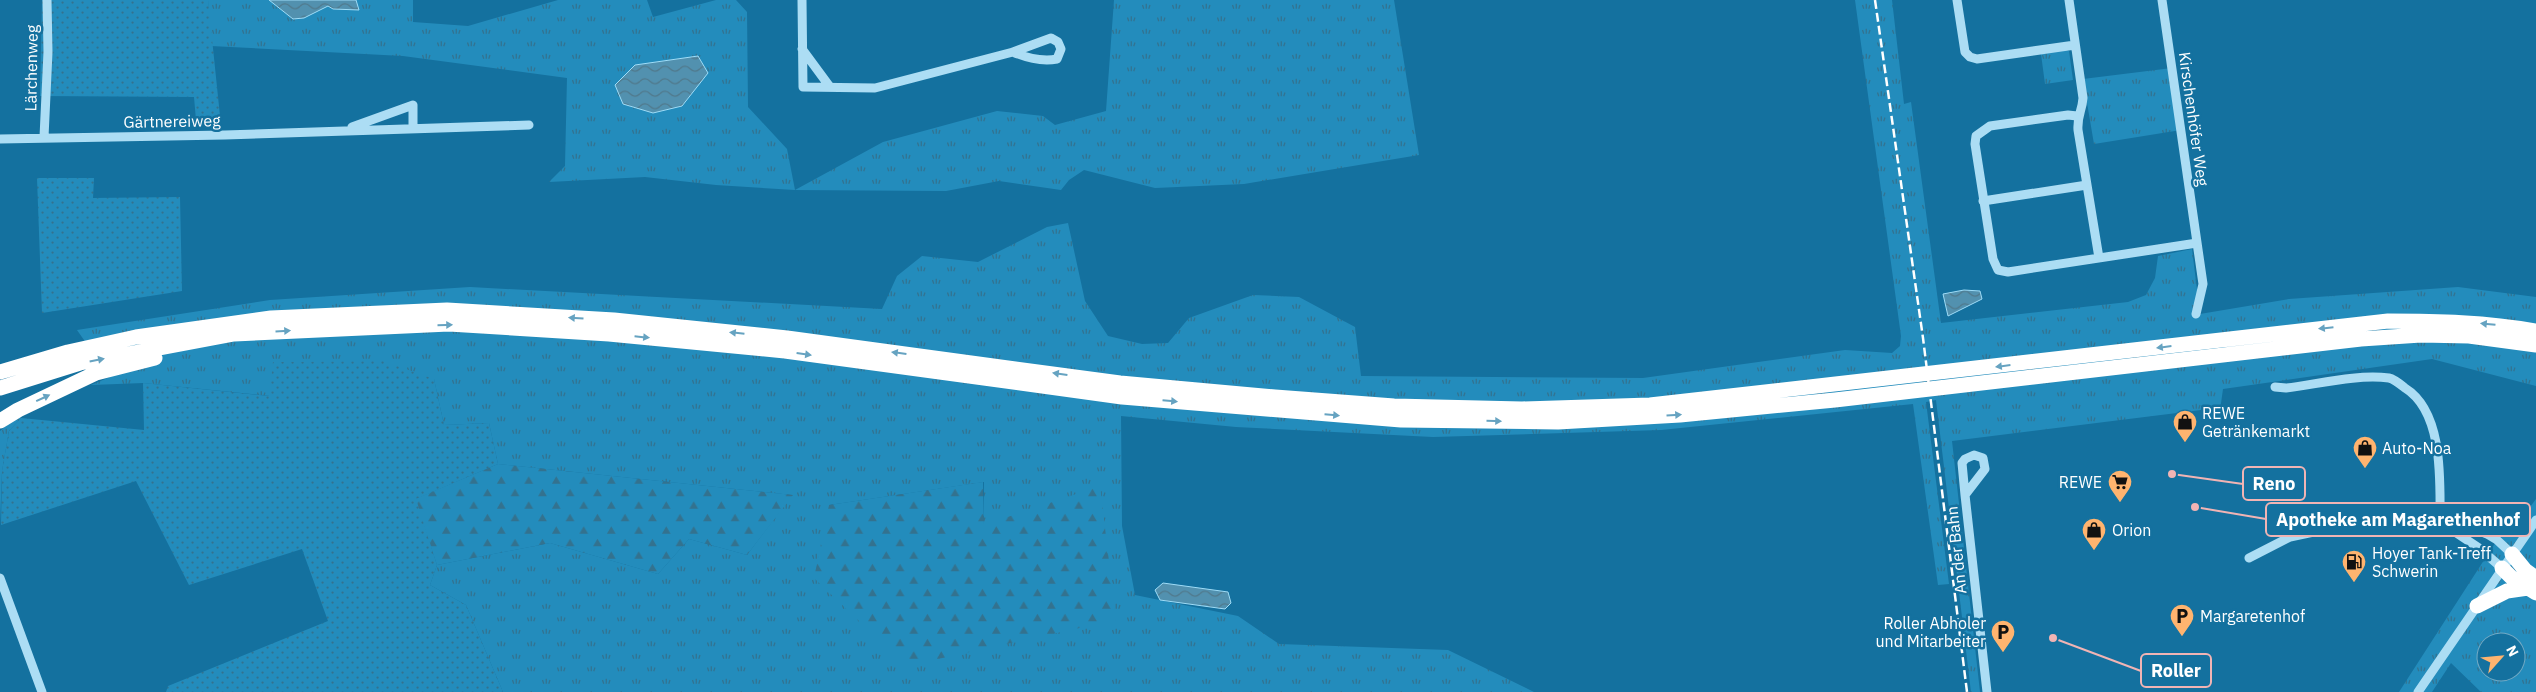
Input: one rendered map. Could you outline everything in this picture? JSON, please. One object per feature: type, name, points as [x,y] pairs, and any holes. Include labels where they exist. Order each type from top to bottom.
[{"type":"highway","points":[[0,372],[68,352],[136,337],[272,318],[446,310],[614,320],[787,338],[1114,389],[1394,406],[1522,409],[1650,405],[2388,321],[2452,321],[2504,325],[2536,331]]},
{"type":"highway","points":[[0,388],[80,363],[234,334],[449,324],[608,334],[785,351],[1401,420],[1558,422],[1680,414],[1835,400],[1927,387],[2361,339],[2421,335],[2469,336],[2536,345]]},
{"type":"highway","points":[[0,421],[18,410],[96,373],[214,344],[234,334]]},
{"type":"highway","points":[[2512,554],[2525,570],[2533,586]]},
{"type":"highway","points":[[2502,568],[2511,577],[2533,586]]},
{"type":"highway","points":[[2476,606],[2507,591],[2533,586]]},
{"type":"street","name":"Lärchenweg","points":[[44,137],[48,52],[47,0]]},
{"type":"street","points":[[802,0],[801,49],[803,86],[875,88],[1013,52],[1051,38],[1058,42],[1061,49],[1057,59],[1049,60],[1027,58],[1013,52]]},
{"type":"street","points":[[1957,0],[1965,52],[1970,57],[1977,59],[2075,45]]},
{"type":"street","points":[[2069,0],[2083,98],[2082,108],[2077,116],[2098,258]]},
{"type":"street","name":"Kirschenhöfer Weg","points":[[2162,0],[2203,284],[2196,314]]},
{"type":"street","points":[[801,49],[830,87]]},
{"type":"street","name":"Gärtnereiweg","points":[[345,130],[413,105],[413,128]]},
{"type":"street","points":[[2077,116],[2068,115],[1990,126],[1978,132],[1975,144],[1983,201],[1993,258],[1998,270],[2008,272],[2197,243]]},
{"type":"street","name":"Gärtnereiweg","points":[[0,139],[225,135],[529,125]]},
{"type":"street","points":[[1983,201],[2087,185]]},
{"type":"street","points":[[2275,387],[2286,388],[2368,378],[2391,378],[2414,393],[2429,414],[2435,442],[2440,523]]},
{"type":"street","name":"An der Bahn","points":[[1965,495],[1987,692]]},
{"type":"street","points":[[2418,692],[2536,520]]},
{"type":"street","points":[[2440,523],[2479,548],[2502,568]]},
{"type":"street","points":[[2249,558],[2290,537],[2323,530],[2440,523],[2461,524],[2486,534],[2497,540],[2512,554]]},
{"type":"street","points":[[0,578],[42,692]]},
{"type":"green space","points":[[42,0],[208,0],[220,116],[196,120],[194,97],[40,96]]},
{"type":"green space","points":[[208,0],[413,0],[413,22],[468,26],[558,0],[647,0],[653,17],[716,0],[736,0],[747,12],[748,107],[787,149],[795,190],[716,185],[645,177],[549,182],[565,166],[567,78],[403,56],[211,46]]},
{"type":"green space","points":[[1114,0],[1394,0],[1419,155],[1244,184],[1155,188],[1084,170],[1069,180],[1061,190],[999,181],[946,191],[795,190],[883,142],[997,111],[1043,116],[1055,125],[1106,111]]},
{"type":"green space","points":[[1855,0],[1892,0],[1904,104],[1911,102],[1941,323],[2128,302],[2146,295],[2155,278],[2158,256],[2192,249],[2200,314],[2289,299],[2458,287],[2536,297],[2536,386],[2432,359],[2223,389],[2219,417],[2209,409],[1952,441],[1980,692],[1971,692],[1936,400],[1926,402],[1949,584],[1938,585],[1913,404],[1661,430],[1433,437],[1236,427],[1121,416],[1122,526],[1135,595],[1238,616],[1279,644],[1448,650],[1534,692],[503,692],[466,605],[430,585],[437,565],[550,543],[658,574],[689,539],[747,555],[792,495],[498,464],[489,423],[444,425],[434,379],[270,396],[143,383],[91,385],[110,377],[77,330],[270,300],[470,287],[882,309],[897,276],[922,256],[978,262],[1047,227],[1068,223],[1085,301],[1108,336],[1142,344],[1168,343],[1189,318],[1253,295],[1299,297],[1355,327],[1361,376],[1643,378],[1845,350],[1892,353],[1900,346],[1901,336]],"holes":[[[984,482],[984,525],[829,505]]]},
{"type":"green space","points":[[2069,51],[2073,80],[2045,84],[2041,54]]},
{"type":"green space","points":[[2172,68],[2181,130],[2094,144],[2083,79]]},
{"type":"green space","points":[[37,178],[94,178],[93,198],[180,197],[182,291],[42,313]]},
{"type":"green space","points":[[383,361],[434,379],[444,425],[489,423],[498,464],[416,499],[437,565],[430,585],[466,605],[503,692],[166,692],[168,686],[328,621],[302,549],[189,585],[136,481],[1,525],[2,471],[9,431],[21,418],[144,430],[143,383],[269,396],[273,362]]},
{"type":"green space","points":[[18,416],[21,418],[9,431],[2,471],[0,525],[0,431]]},
{"type":"green space","points":[[498,464],[793,495],[747,555],[689,539],[658,574],[550,543],[437,565],[415,499]]},
{"type":"green space","points":[[983,482],[984,525],[1100,486],[1116,620],[906,666],[814,578],[829,505]]},
{"type":"green space","points":[[2536,499],[2536,692],[2481,692],[2451,663],[2432,692],[2399,692],[2497,540],[2513,530]]},
{"type":"water","points":[[269,0],[356,0],[359,10],[333,9],[328,6],[304,18],[293,19]]},
{"type":"water","points":[[698,56],[708,73],[682,106],[653,113],[623,104],[615,85],[635,65]]},
{"type":"water","points":[[1964,290],[1980,291],[1982,299],[1948,316],[1943,294]]},
{"type":"water","points":[[1163,583],[1228,592],[1231,603],[1225,609],[1160,600],[1155,590]]},
{"type":"railway","points":[[1875,0],[1923,338],[1967,692]]},
{"type":"place","name":"REWE Getränkemarkt","points":[[2185,443]]},
{"type":"place","name":"Auto-Noa","points":[[2365,469]]},
{"type":"place","name":"Reno","points":[[2172,474]]},
{"type":"place","name":"REWE","points":[[2120,503]]},
{"type":"place","name":"Apotheke am Magarethenhof","points":[[2195,507]]},
{"type":"place","name":"Orion","points":[[2094,551]]},
{"type":"place","name":"Hoyer Tank-Treff Schwerin","points":[[2354,583]]},
{"type":"place","name":"Margaretenhof","points":[[2182,637]]},
{"type":"place","name":"Roller","points":[[2053,638]]},
{"type":"place","name":"Roller Abholer und Mitarbeiter","points":[[2003,653]]}]
